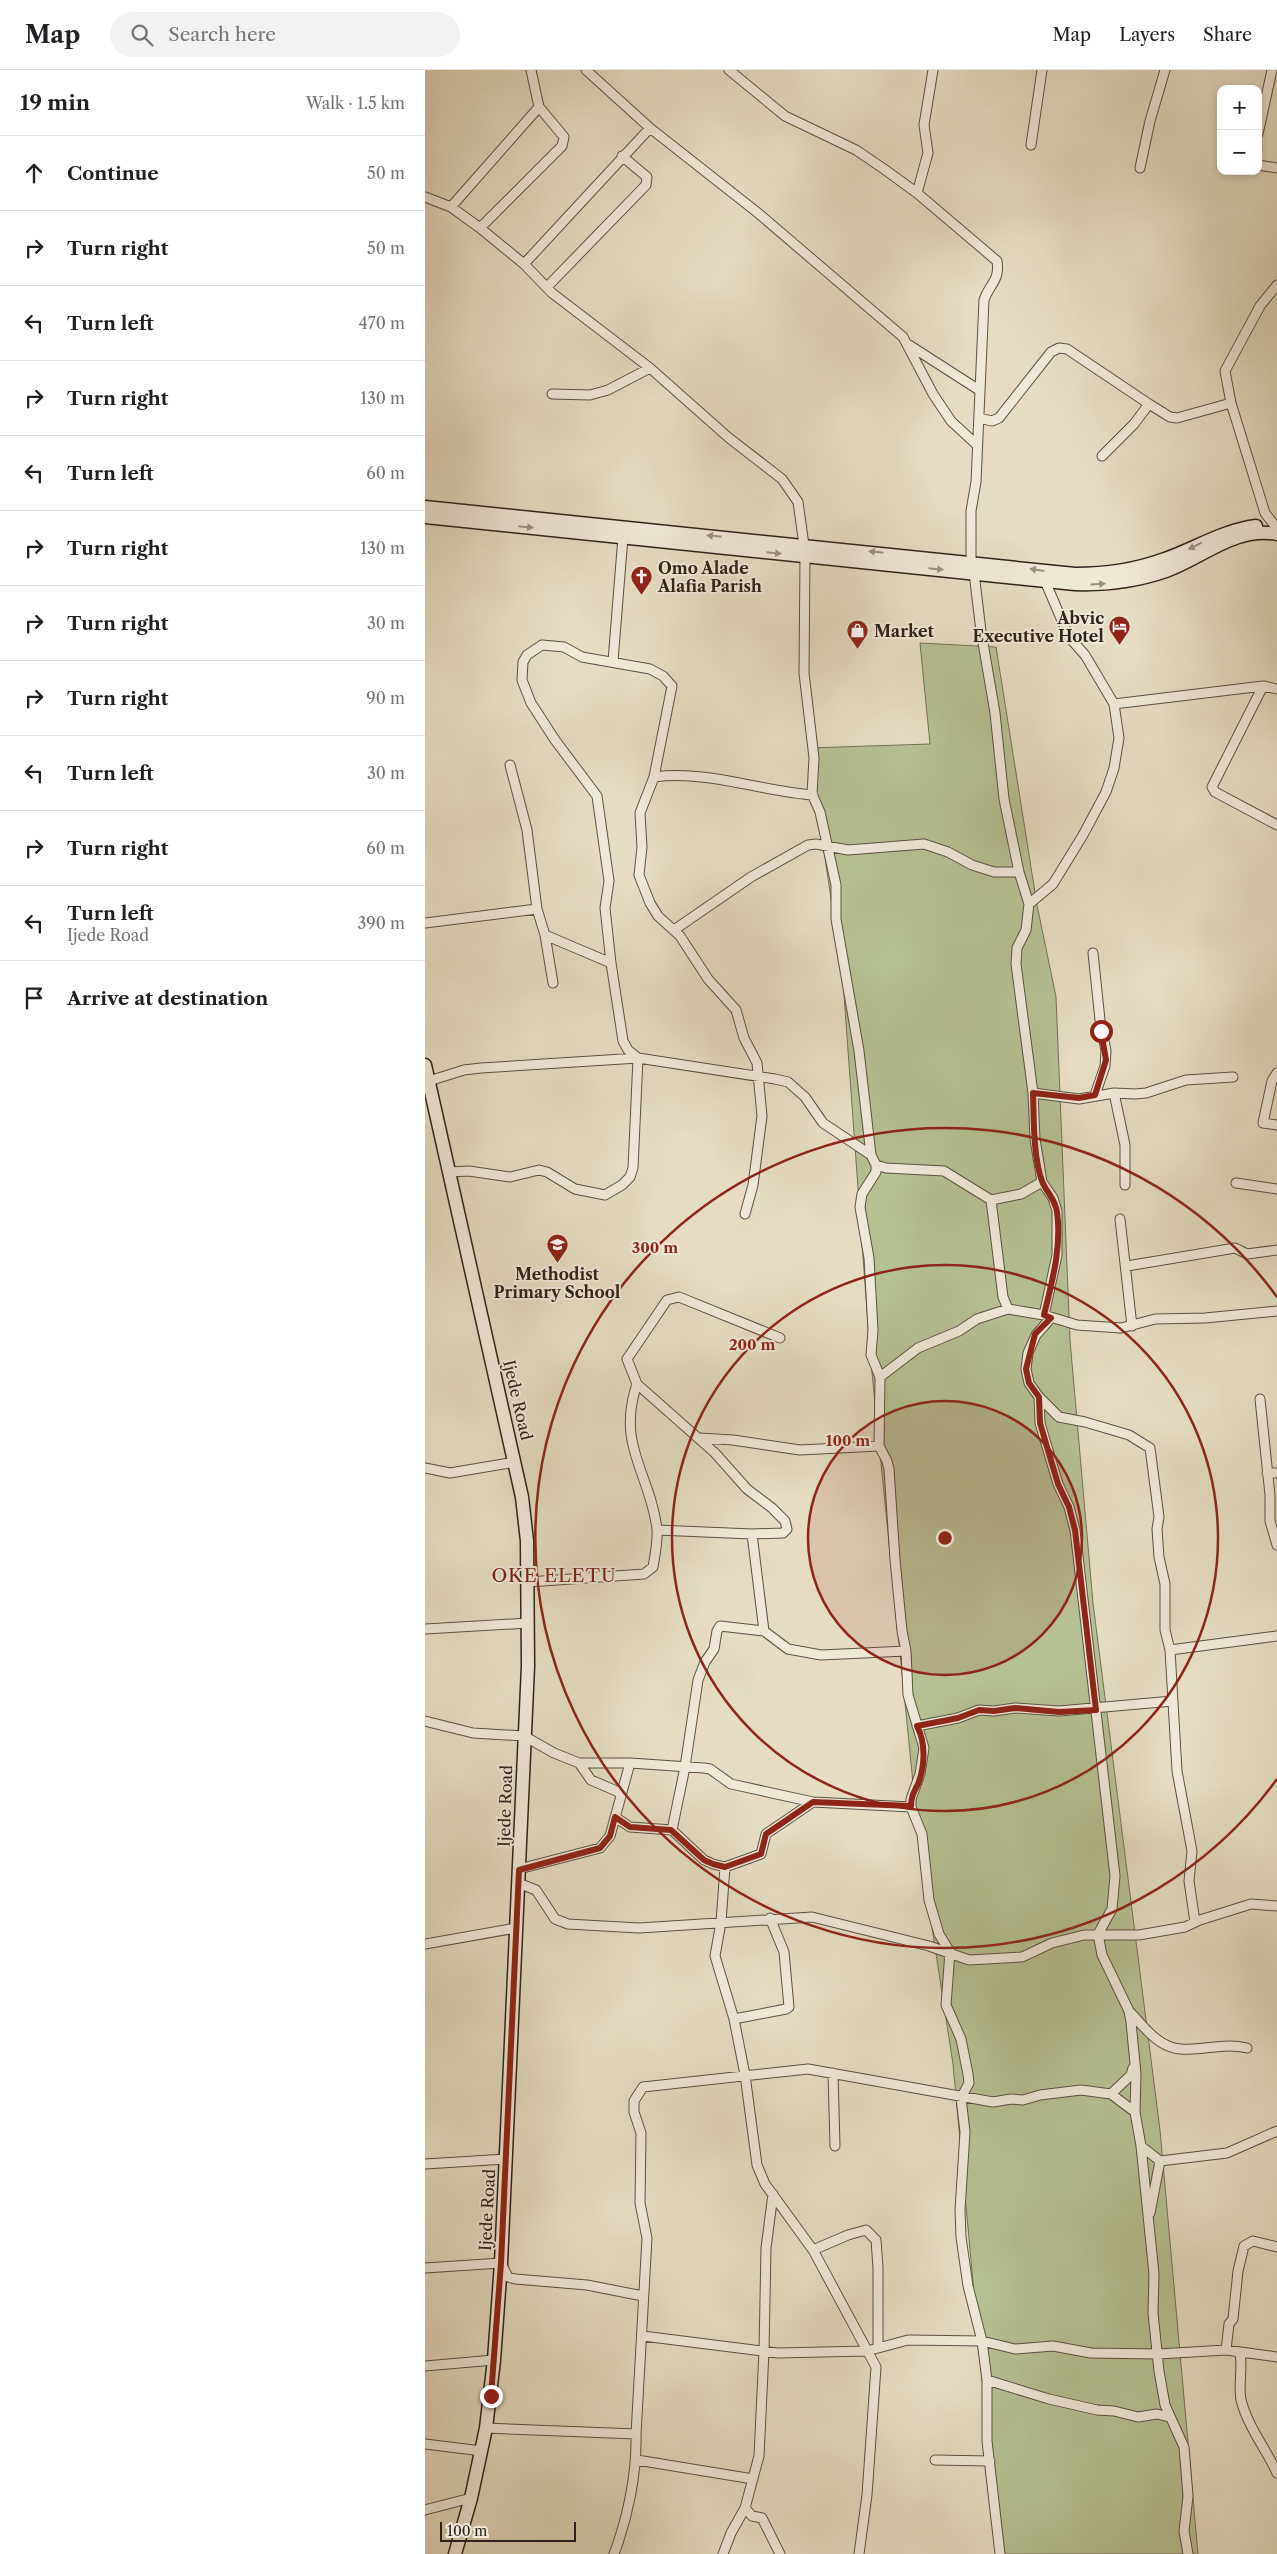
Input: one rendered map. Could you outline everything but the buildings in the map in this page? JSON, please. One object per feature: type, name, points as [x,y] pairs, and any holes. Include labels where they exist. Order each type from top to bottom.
[{"type":"main road","points":[[425,507],[804,551],[973,567],[1095,574],[1132,568],[1162,560],[1232,529],[1256,526],[1277,528]]},
{"type":"main road","points":[[425,516],[623,538],[804,551]]},
{"type":"main road","points":[[973,567],[1045,582],[1097,584],[1134,579],[1166,570],[1234,538],[1277,528]]},
{"type":"main road","name":"Ijede Road","points":[[425,1065],[429,1081],[431,1114],[449,1172],[515,1462],[527,1541],[528,1582],[519,1876],[501,2263],[494,2360],[482,2451],[455,2554]]},
{"type":"street","points":[[479,228],[562,146],[564,137],[539,107],[531,70]]},
{"type":"street","points":[[586,70],[650,128],[765,219],[875,312],[909,345],[979,390]]},
{"type":"street","points":[[729,70],[785,116],[856,150],[917,193],[997,261],[999,272],[984,300],[976,482],[971,511],[973,567],[981,631],[995,713],[1004,798],[1019,872],[1029,904],[1027,930],[1017,948],[1016,964],[1033,1093],[1035,1139],[1043,1182],[1053,1198],[1057,1223],[1055,1265],[1048,1316],[1035,1334],[1026,1369],[1029,1383],[1039,1397],[1059,1417],[1085,1422],[1129,1435],[1150,1448],[1159,1517],[1157,1529],[1159,1557],[1165,1584],[1165,1630],[1170,1650],[1177,1771],[1192,1851],[1189,1881],[1195,1922]]},
{"type":"street","points":[[917,193],[927,153],[924,125],[933,70]]},
{"type":"street","points":[[1031,145],[1042,70]]},
{"type":"street","points":[[1140,168],[1150,121],[1165,70]]},
{"type":"street","points":[[1259,130],[1272,70]]},
{"type":"street","points":[[451,206],[539,107]]},
{"type":"street","points":[[524,264],[622,156],[650,128]]},
{"type":"street","points":[[547,287],[646,185],[647,177],[622,156]]},
{"type":"street","points":[[1262,165],[1277,168]]},
{"type":"street","points":[[425,197],[451,206],[524,264],[547,287],[610,340],[650,368],[729,438],[782,479],[798,502],[804,551],[804,673],[814,758],[813,795],[820,812],[836,886],[836,919],[859,1051],[871,1155],[876,1168]]},
{"type":"street","points":[[1277,285],[1260,306],[1228,362],[1225,371],[1231,403],[1265,513],[1277,528]]},
{"type":"street","points":[[909,345],[933,394],[951,421],[977,445]]},
{"type":"street","points":[[979,418],[992,421],[999,418],[1051,352],[1059,348],[1067,349],[1170,417],[1177,418],[1231,403]]},
{"type":"street","points":[[552,394],[590,395],[608,390],[650,368]]},
{"type":"street","points":[[1102,456],[1134,424],[1149,404]]},
{"type":"street","points":[[613,661],[623,538]]},
{"type":"street","points":[[1029,904],[1057,878],[1106,792],[1114,768],[1119,738],[1114,704],[1085,655],[1069,637],[1045,582]]},
{"type":"street","points":[[638,1058],[628,1050],[623,1041],[605,908],[609,881],[597,796],[555,740],[531,703],[522,680],[522,672],[527,655],[542,645],[564,647],[582,657],[650,669],[663,676],[672,686],[654,777],[640,813],[642,847],[639,875],[650,903],[658,916],[680,936],[708,979],[736,1010],[744,1038],[757,1063],[760,1077],[762,1116],[753,1185],[745,1214]]},
{"type":"street","points":[[1114,704],[1263,686],[1277,689]]},
{"type":"street","points":[[1263,686],[1212,786],[1215,792],[1277,825]]},
{"type":"street","points":[[510,765],[527,830],[537,909],[545,935],[553,983]]},
{"type":"street","points":[[654,777],[690,774],[787,793],[813,795]]},
{"type":"street","points":[[673,930],[751,877],[808,845],[816,844],[855,850],[903,844],[924,844],[942,849],[972,865],[994,872],[1019,872]]},
{"type":"street","points":[[425,923],[537,909]]},
{"type":"street","points":[[545,935],[611,963]]},
{"type":"street","points":[[1093,953],[1101,1026],[1106,1051],[1105,1066],[1095,1095]]},
{"type":"street","points":[[449,1172],[469,1171],[510,1177],[539,1170],[547,1172],[575,1189],[605,1195],[622,1186],[630,1177],[633,1168],[638,1058]]},
{"type":"street","points":[[429,1081],[464,1070],[481,1068],[638,1058],[760,1077],[788,1082],[805,1097],[823,1122],[871,1155]]},
{"type":"street","points":[[1277,1073],[1272,1081],[1263,1123],[1277,1125]]},
{"type":"street","points":[[1033,1093],[1079,1098],[1114,1093],[1147,1093],[1186,1080],[1233,1077]]},
{"type":"street","points":[[1114,1093],[1125,1145],[1125,1185]]},
{"type":"street","points":[[876,1168],[944,1171],[991,1200],[1021,1194],[1043,1182]]},
{"type":"street","points":[[876,1168],[866,1185],[860,1207],[869,1258],[873,1330],[871,1355],[880,1376],[879,1446],[889,1469],[895,1560],[902,1631],[906,1651],[908,1695],[924,1748],[920,1774],[911,1799],[911,1806],[922,1834],[927,1891],[939,1934],[950,1952],[946,2005],[961,2039],[969,2083],[961,2098],[965,2132],[960,2210],[961,2237],[968,2286],[982,2341],[987,2380],[987,2441],[1000,2554]]},
{"type":"street","points":[[1236,1183],[1277,1189]]},
{"type":"street","points":[[991,1200],[1004,1301],[1008,1309]]},
{"type":"street","points":[[1119,1219],[1127,1266],[1132,1326]]},
{"type":"street","points":[[1127,1266],[1235,1248],[1247,1254],[1277,1250]]},
{"type":"street","points":[[657,1530],[752,1534],[783,1533],[787,1529],[785,1522],[772,1508],[747,1489],[699,1438],[637,1384],[627,1359],[667,1300],[673,1297],[679,1297],[780,1338]]},
{"type":"street","points":[[880,1376],[913,1351],[930,1341],[959,1331],[985,1316],[1008,1309],[1048,1316],[1077,1325],[1121,1328],[1155,1320],[1205,1318],[1277,1311]]},
{"type":"street","points":[[528,1582],[644,1574],[653,1567],[657,1530],[630,1439],[631,1402],[637,1384]]},
{"type":"street","points":[[1039,1397],[1040,1423],[1058,1484],[1069,1507],[1075,1530],[1115,1876],[1112,1908],[1098,1934],[1102,1955],[1129,2011],[1148,2032],[1170,2046],[1180,2049],[1233,2045],[1247,2048]]},
{"type":"street","points":[[1260,1398],[1270,1521],[1277,1546]]},
{"type":"street","points":[[699,1438],[733,1440],[799,1450],[879,1446]]},
{"type":"street","points":[[425,1468],[450,1473],[515,1462]]},
{"type":"street","points":[[1267,1473],[1277,1473]]},
{"type":"street","points":[[752,1534],[764,1631]]},
{"type":"street","points":[[425,1628],[528,1623]]},
{"type":"street","points":[[671,1830],[685,1767],[698,1680],[705,1662],[714,1649],[717,1631],[724,1625],[764,1631],[788,1649],[821,1655],[906,1651]]},
{"type":"street","points":[[1170,1650],[1277,1636]]},
{"type":"street","points":[[917,1726],[958,1718],[979,1710],[994,1711],[1015,1708],[1059,1712],[1173,1702]]},
{"type":"street","points":[[425,1721],[473,1733],[524,1736],[579,1763],[630,1763],[710,1769],[731,1784],[813,1802],[911,1806]]},
{"type":"street","points":[[579,1763],[591,1780],[621,1793]]},
{"type":"street","points":[[519,1876],[600,1848],[610,1836],[630,1763]]},
{"type":"street","points":[[615,1817],[630,1827],[671,1830],[704,1860],[725,1867],[761,1854],[766,1834],[813,1802]]},
{"type":"street","points":[[725,1867],[721,1922],[715,1956],[734,2019],[745,2075],[757,2165],[765,2184],[813,2250],[876,2368],[867,2495],[859,2554]]},
{"type":"street","points":[[519,1876],[536,1890],[555,1920],[560,1923],[639,1928],[770,1918],[812,1917],[929,1946],[969,1960],[1015,1958],[1073,1937],[1098,1934],[1139,1935],[1185,1927],[1251,1904],[1277,1908]]},
{"type":"street","points":[[734,2019],[787,2009],[789,2006],[783,1952],[770,1918]]},
{"type":"street","points":[[425,1944],[516,1928]]},
{"type":"street","points":[[929,1946],[939,1934]]},
{"type":"street","points":[[1129,2011],[1134,2063],[1135,2112],[1141,2146],[1158,2354],[1165,2405],[1169,2418],[1185,2447],[1189,2496],[1185,2531],[1188,2554]]},
{"type":"street","points":[[1111,2094],[1131,2075],[1134,2063]]},
{"type":"street","points":[[614,2554],[621,2534],[637,2460],[636,2434],[647,2238],[640,2203],[642,2142],[634,2112],[634,2101],[637,2093],[643,2087],[797,2069],[833,2073],[961,2098],[993,2102],[1011,2099],[1023,2100],[1040,2095],[1076,2090],[1111,2094],[1135,2112]]},
{"type":"street","points":[[833,2073],[835,2146]]},
{"type":"street","points":[[1141,2146],[1160,2161],[1227,2152],[1277,2131]]},
{"type":"street","points":[[425,2164],[506,2159]]},
{"type":"street","points":[[1148,2220],[1160,2161]]},
{"type":"street","points":[[723,2554],[731,2533],[745,2508],[759,2456],[766,2248],[773,2194]]},
{"type":"street","points":[[813,2250],[848,2235],[866,2230],[875,2240],[878,2268],[878,2347]]},
{"type":"street","points":[[1226,2350],[1244,2246],[1253,2241],[1277,2247]]},
{"type":"street","points":[[425,2268],[501,2263],[509,2277],[515,2279],[587,2285],[643,2296]]},
{"type":"street","points":[[643,2336],[764,2351],[867,2351],[908,2340],[982,2341],[1015,2349],[1053,2346],[1091,2353],[1158,2354],[1226,2350],[1240,2354],[1277,2357]]},
{"type":"street","points":[[1240,2354],[1243,2368],[1242,2401],[1251,2427],[1277,2473]]},
{"type":"street","points":[[425,2366],[494,2360]]},
{"type":"street","points":[[987,2380],[1049,2399],[1097,2410],[1114,2411],[1138,2417],[1157,2414],[1169,2418]]},
{"type":"street","points":[[1157,2414],[1165,2405]]},
{"type":"street","points":[[486,2428],[636,2434]]},
{"type":"street","points":[[425,2444],[482,2451]]},
{"type":"street","points":[[637,2460],[753,2479]]},
{"type":"street","points":[[935,2460],[990,2461]]},
{"type":"street","points":[[425,2510],[471,2498]]},
{"type":"street","points":[[745,2508],[752,2516],[762,2518],[780,2554]]},
{"type":"green space","points":[[920,643],[996,647],[1037,905],[1056,997],[1070,1340],[1093,1603],[1160,2130],[1198,2554],[998,2554],[953,2064],[919,1843],[870,1353],[843,981],[809,748],[930,744]]},
{"type":"place","name":"Omo Alade Alafia Parish","points":[[642,596]]},
{"type":"place","name":"Abvic Executive Hotel","points":[[1120,646]]},
{"type":"place","name":"Market","points":[[858,650]]},
{"type":"place","name":"Methodist Primary School","points":[[557,1264]]},
{"type":"district","name":"OKE ELETU","points":[[554,1575]]},
{"type":"route","points":[[491,2396],[501,2263],[519,1870],[600,1848],[605,1845],[610,1836],[615,1817],[624,1825],[630,1827],[671,1830],[704,1860],[725,1867],[761,1854],[766,1834],[813,1802],[911,1806],[912,1794],[920,1774],[924,1748],[922,1736],[917,1726],[958,1718],[972,1711],[979,1710],[994,1711],[1015,1708],[1059,1712],[1096,1710],[1075,1530],[1066,1498],[1058,1484],[1040,1423],[1039,1397],[1029,1383],[1026,1369],[1028,1353],[1035,1334],[1051,1318],[1044,1315],[1057,1255],[1057,1212],[1053,1198],[1043,1182],[1035,1139],[1033,1093],[1079,1098],[1095,1095],[1106,1060],[1106,1051],[1101,1031]]}]
